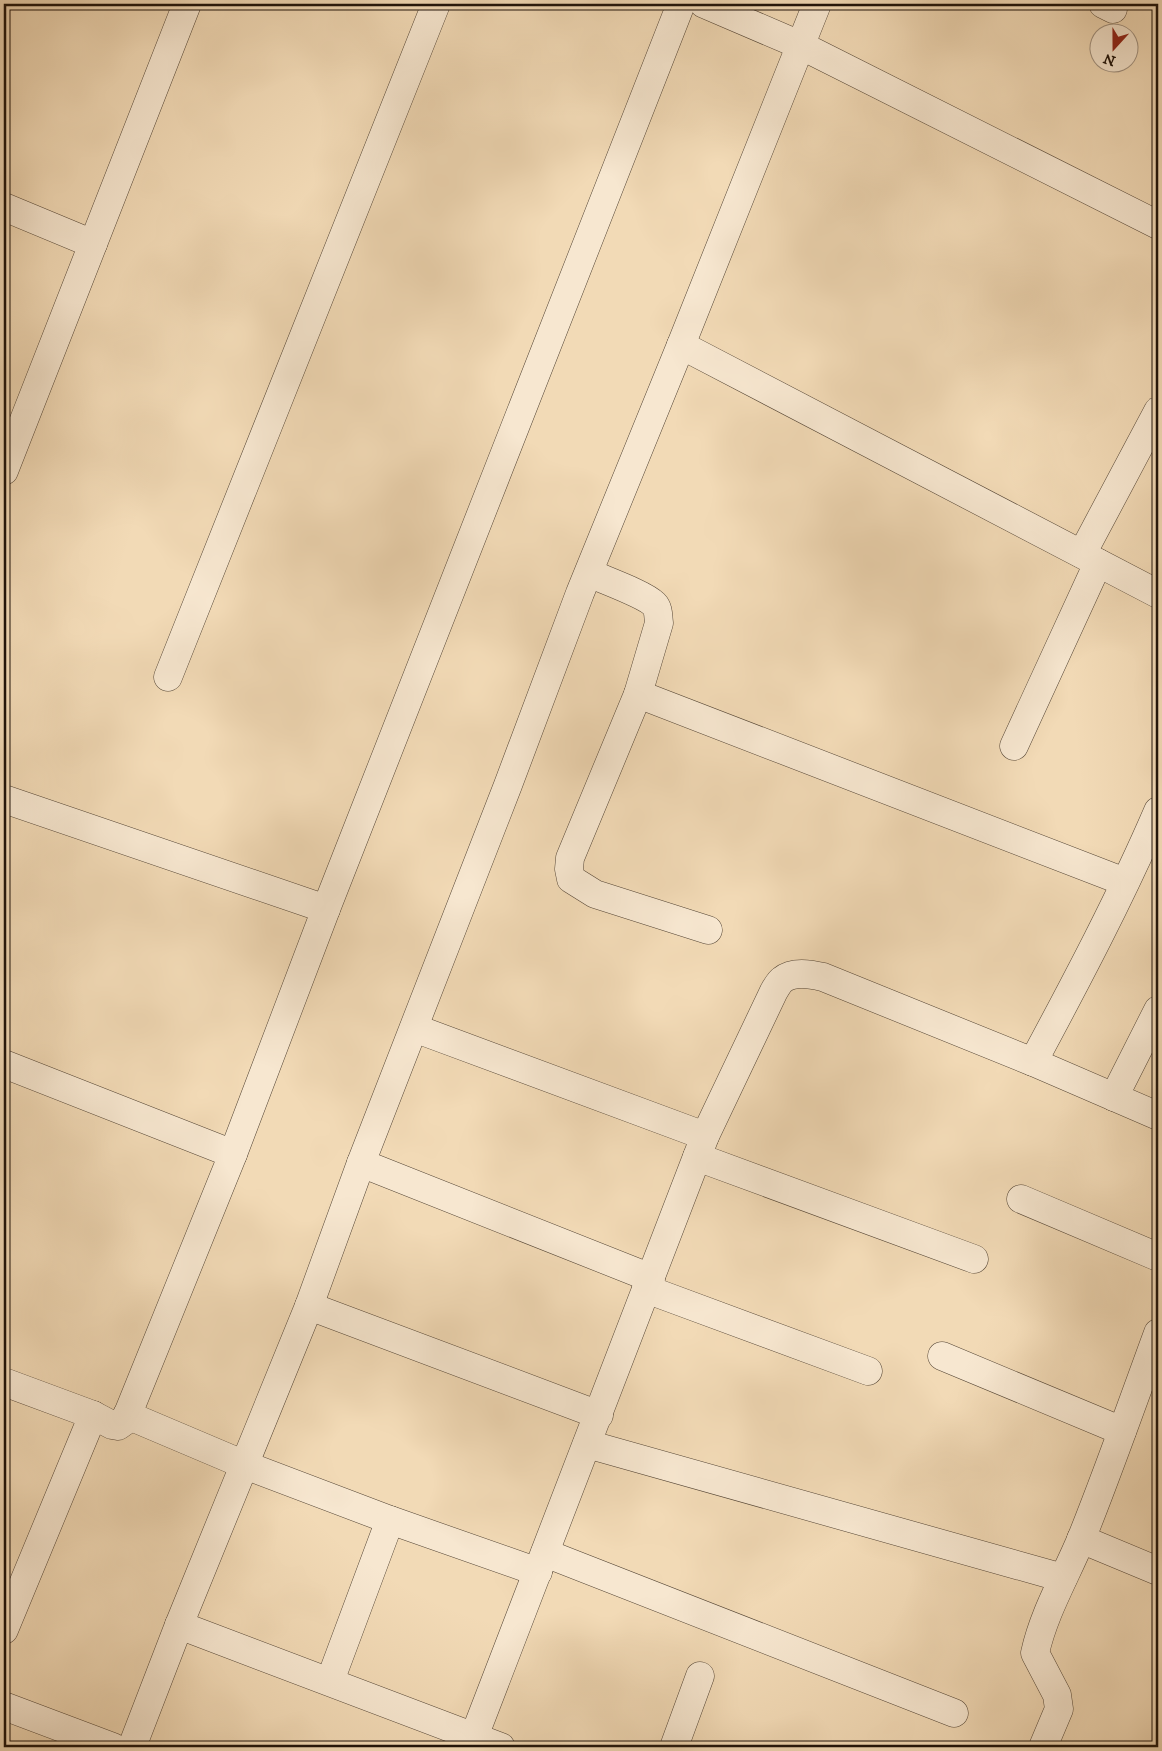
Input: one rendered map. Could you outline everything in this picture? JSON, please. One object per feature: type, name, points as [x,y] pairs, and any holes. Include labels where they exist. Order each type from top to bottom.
[{"type":"street","points":[[4,471],[187,4]]},
{"type":"street","points":[[168,677],[436,4]]},
{"type":"street","points":[[4,1382],[92,1414],[112,1425],[118,1426],[125,1421],[233,1154],[326,908],[681,4]]},
{"type":"street","points":[[704,4],[800,45],[1158,225]]},
{"type":"street","points":[[132,1747],[179,1625],[246,1465],[309,1306],[361,1163],[580,593],[817,4]]},
{"type":"street","points":[[4,207],[93,244]]},
{"type":"street","points":[[681,345],[1158,594]]},
{"type":"street","points":[[1014,746],[1090,559],[1158,411]]},
{"type":"street","points":[[589,573],[646,598],[655,605],[659,623],[638,694],[570,858],[570,879],[595,894],[708,930]]},
{"type":"street","points":[[638,694],[1125,882]]},
{"type":"street","points":[[4,799],[326,908]]},
{"type":"street","points":[[1034,1062],[1077,980],[1158,811]]},
{"type":"street","points":[[472,1742],[701,1146],[774,990],[782,980],[794,975],[807,973],[823,977],[1034,1062],[1158,1116]]},
{"type":"street","points":[[1114,1097],[1158,1010]]},
{"type":"street","points":[[414,1028],[974,1259]]},
{"type":"street","points":[[4,1064],[233,1154]]},
{"type":"street","points":[[361,1163],[648,1283],[868,1372]]},
{"type":"street","points":[[1021,1199],[1158,1256]]},
{"type":"street","points":[[309,1306],[598,1415]]},
{"type":"street","points":[[1043,1747],[1059,1709],[1057,1695],[1035,1654],[1038,1638],[1081,1539],[1158,1333]]},
{"type":"street","points":[[942,1356],[1122,1431]]},
{"type":"street","points":[[4,1630],[92,1414]]},
{"type":"street","points":[[127,1415],[246,1465],[390,1520],[541,1563],[954,1713]]},
{"type":"street","points":[[587,1444],[1063,1578]]},
{"type":"street","points":[[330,1681],[390,1520]]},
{"type":"street","points":[[1081,1539],[1158,1572]]},
{"type":"street","points":[[179,1625],[330,1681],[472,1742],[501,1747]]},
{"type":"street","points":[[674,1747],[700,1676]]},
{"type":"street","points":[[4,1706],[114,1747]]}]
